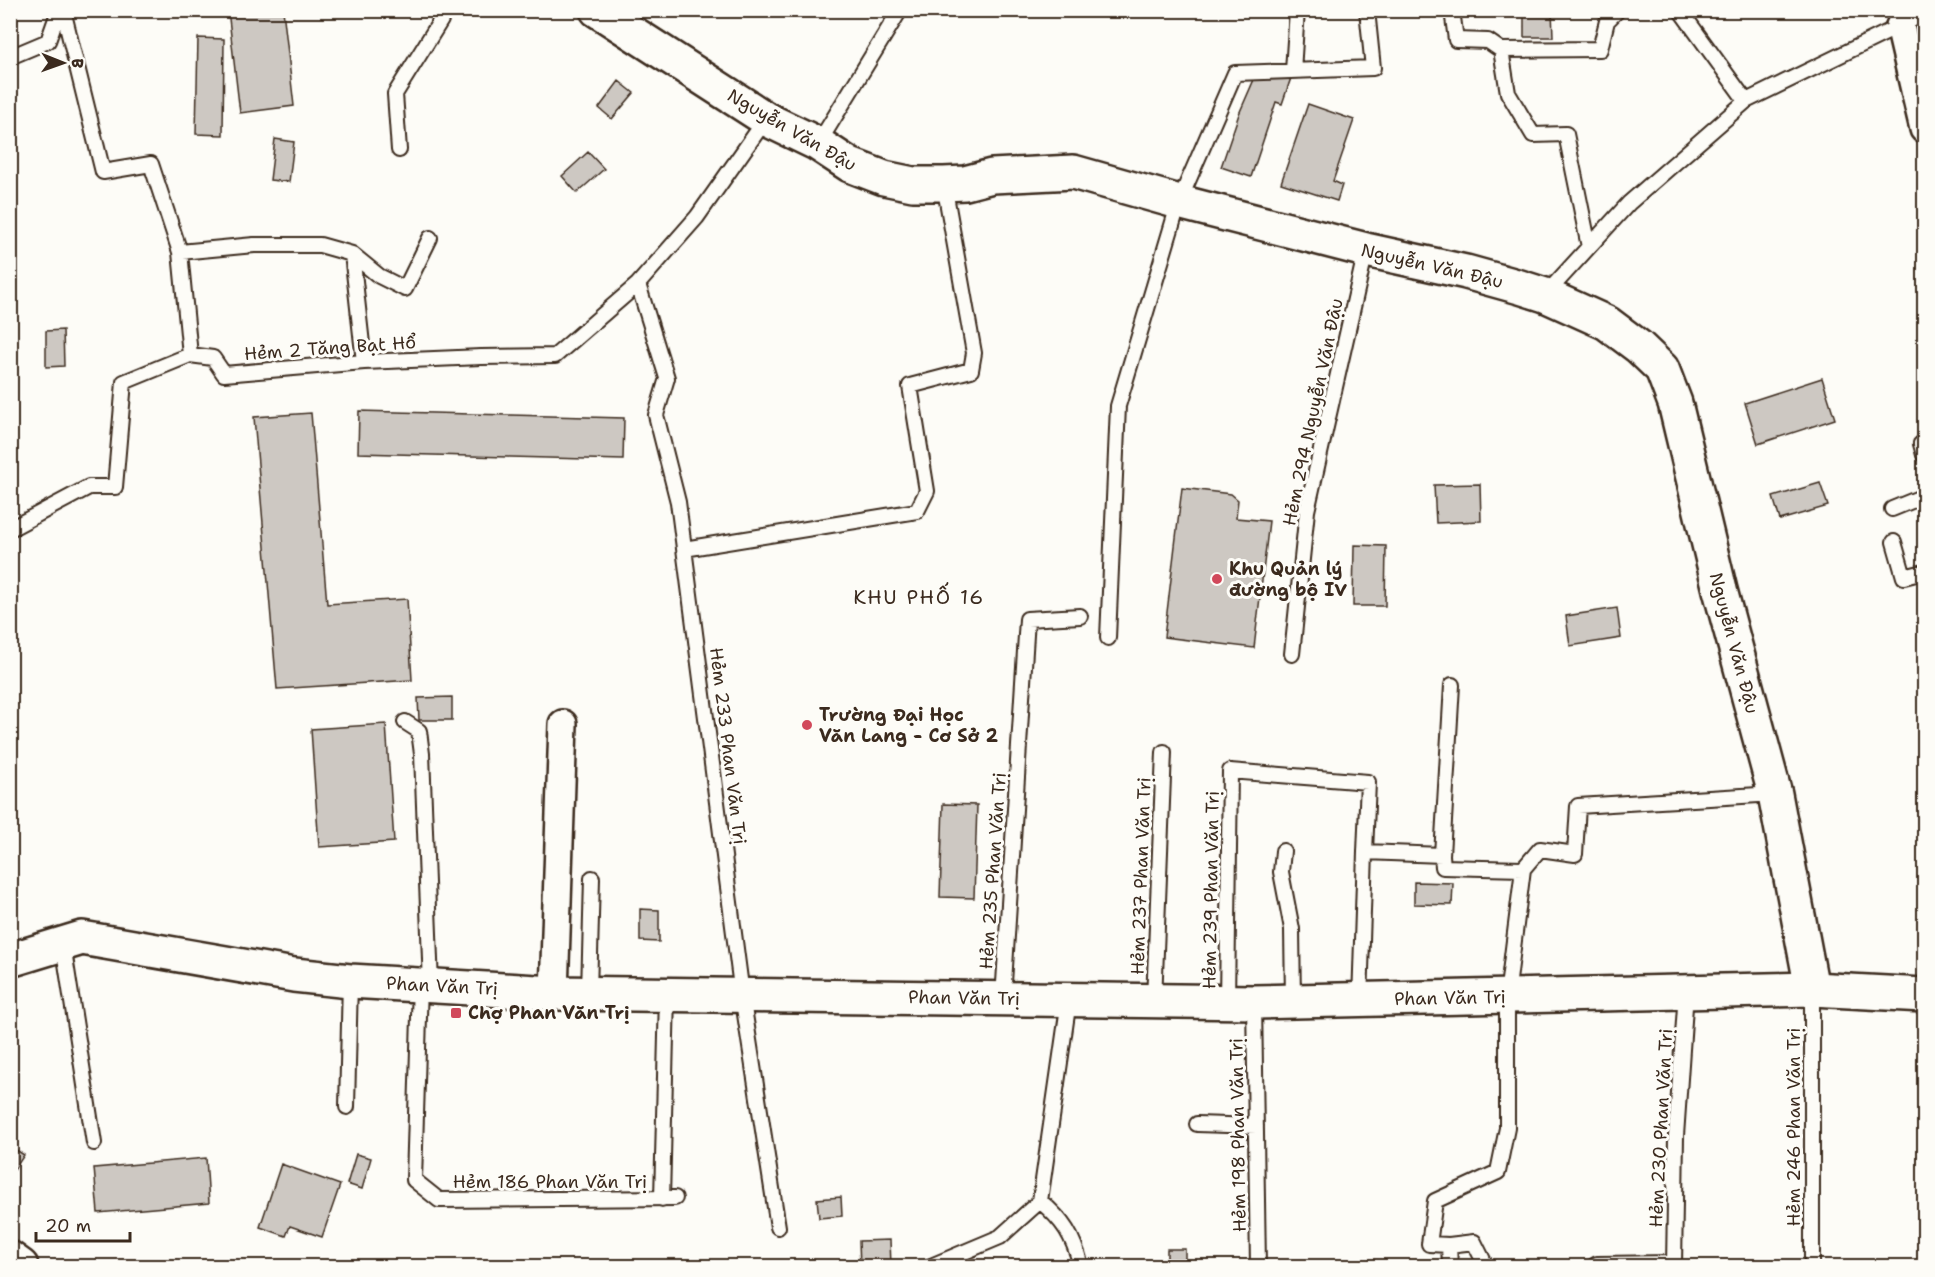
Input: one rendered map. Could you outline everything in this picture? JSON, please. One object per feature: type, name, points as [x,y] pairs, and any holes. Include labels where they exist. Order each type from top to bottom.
[{"type":"main road","name":"Nguyễn Văn Đậu","points":[[597,10],[766,119],[818,144],[850,165],[884,178],[913,184],[944,184],[965,183],[992,176],[1073,172],[1366,250],[1466,272],[1545,296],[1607,323],[1639,346],[1662,369],[1675,403],[1720,590],[1774,794],[1812,988]]},
{"type":"main road","name":"Phan Văn Trị","points":[[10,960],[82,938],[294,975],[350,981],[554,993],[1240,1002],[1812,988],[1924,995]]},
{"type":"main road","points":[[10,1258],[21,1266]]},
{"type":"street","points":[[1900,26],[1924,129]]},
{"type":"street","points":[[554,993],[563,724]]},
{"type":"lane","points":[[10,57],[48,41],[59,10]]},
{"type":"lane","points":[[10,529],[89,487],[116,487],[124,382],[190,355],[180,252],[151,164],[103,172],[63,10]]},
{"type":"lane","points":[[399,150],[395,94],[441,21],[436,10]]},
{"type":"lane","points":[[818,144],[900,10]]},
{"type":"lane","points":[[1293,71],[1297,10]]},
{"type":"lane","points":[[1108,638],[1118,406],[1179,202],[1235,73],[1373,68],[1367,10]]},
{"type":"lane","points":[[1452,10],[1456,40],[1488,41],[1501,50],[1600,49],[1607,21],[1618,10]]},
{"type":"lane","points":[[1680,10],[1746,100]]},
{"type":"lane","points":[[1545,296],[1633,200],[1746,100],[1924,13]]},
{"type":"lane","points":[[1501,50],[1508,93],[1533,135],[1566,134],[1589,247]]},
{"type":"lane","name":"Hẻm 2 Tăng Bạt Hổ","points":[[190,355],[213,358],[224,374],[364,362],[555,356],[638,284],[698,217],[766,119]]},
{"type":"lane","points":[[684,549],[917,511],[927,491],[910,386],[971,370],[974,353],[944,184]]},
{"type":"lane","points":[[180,252],[254,245],[320,245],[352,254],[379,276],[405,289],[430,238]]},
{"type":"lane","name":"Hẻm 294 Nguyễn Văn Đậu","points":[[1292,654],[1306,511],[1366,250]]},
{"type":"lane","points":[[352,254],[364,362]]},
{"type":"lane","name":"Hẻm 233 Phan Văn Trị","points":[[638,284],[667,378],[656,415],[678,502],[742,995],[778,1227]]},
{"type":"lane","points":[[1924,442],[1921,444],[1924,455]]},
{"type":"lane","points":[[1892,509],[1924,496]]},
{"type":"lane","points":[[1894,542],[1904,577],[1924,574]]},
{"type":"lane","name":"Hẻm 235 Phan Văn Trị","points":[[1002,999],[1027,619],[1080,616]]},
{"type":"lane","points":[[1452,685],[1443,867],[1522,869]]},
{"type":"lane","points":[[405,722],[419,731],[422,754],[426,984]]},
{"type":"lane","name":"Hẻm 237 Phan Văn Trị","points":[[1154,1001],[1164,752]]},
{"type":"lane","name":"Hẻm 239 Phan Văn Trị","points":[[1240,1002],[1230,771],[1368,782],[1365,852]]},
{"type":"lane","points":[[1486,1266],[1474,1242],[1449,1245],[1429,1244],[1435,1201],[1498,1172],[1508,1128],[1507,996],[1522,869],[1540,849],[1575,854],[1578,806],[1774,794]]},
{"type":"lane","points":[[1283,851],[1281,873],[1292,929],[1293,1001]]},
{"type":"lane","points":[[1360,1000],[1365,852],[1442,855]]},
{"type":"lane","points":[[589,993],[592,878]]},
{"type":"lane","points":[[63,944],[93,1143]]},
{"type":"lane","points":[[348,1107],[350,981]]},
{"type":"lane","name":"Hẻm 186 Phan Văn Trị","points":[[426,984],[414,1180],[439,1200],[668,1198],[667,994]]},
{"type":"lane","name":"Hẻm 246 Phan Văn Trị","points":[[1812,988],[1812,1266]]},
{"type":"lane","name":"Hẻm 230 Phan Văn Trị","points":[[1674,1265],[1676,1136],[1686,992]]},
{"type":"lane","points":[[931,1266],[1000,1237],[1040,1201],[1069,999]]},
{"type":"lane","name":"Hẻm 198 Phan Văn Trị","points":[[1240,1002],[1256,1126],[1258,1266]]},
{"type":"lane","points":[[1197,1124],[1256,1126]]},
{"type":"lane","points":[[1040,1201],[1064,1223],[1077,1250],[1081,1266]]},
{"type":"lane","points":[[1449,1245],[1450,1266]]},
{"type":"lane","points":[[1594,1266],[1597,1264],[1674,1265]]},
{"type":"building","points":[[228,10],[283,10],[294,106],[240,113]]},
{"type":"building","points":[[1524,10],[1552,10],[1553,37],[1524,37]]},
{"type":"building","points":[[198,38],[224,39],[223,135],[196,134]]},
{"type":"building","points":[[1256,75],[1292,75],[1282,104],[1276,102],[1251,177],[1221,167],[1239,114]]},
{"type":"building","points":[[619,81],[634,93],[612,119],[599,108]]},
{"type":"building","points":[[1308,104],[1354,120],[1333,181],[1342,185],[1337,201],[1281,183]]},
{"type":"building","points":[[275,139],[294,142],[289,182],[270,180]]},
{"type":"building","points":[[588,152],[604,169],[577,193],[562,176]]},
{"type":"building","points":[[63,330],[64,366],[46,367],[46,331]]},
{"type":"building","points":[[1822,378],[1835,419],[1758,444],[1745,403]]},
{"type":"building","points":[[359,411],[624,418],[623,460],[358,453]]},
{"type":"building","points":[[311,413],[327,604],[407,599],[412,680],[277,689],[254,417]]},
{"type":"building","points":[[1820,483],[1828,506],[1780,520],[1773,497]]},
{"type":"building","points":[[1480,484],[1481,521],[1436,523],[1434,485]]},
{"type":"building","name":"Khu Quản lý đường bộ IV","points":[[1182,488],[1231,494],[1238,500],[1236,518],[1269,521],[1254,648],[1164,637]]},
{"type":"building","points":[[1354,545],[1386,546],[1385,606],[1353,606]]},
{"type":"building","points":[[1617,608],[1621,638],[1570,646],[1566,616]]},
{"type":"building","points":[[452,697],[452,720],[419,720],[418,698]]},
{"type":"building","points":[[386,724],[394,842],[319,847],[311,729]]},
{"type":"building","points":[[943,804],[977,805],[974,898],[940,897]]},
{"type":"building","points":[[1414,882],[1453,883],[1452,905],[1414,904]]},
{"type":"building","points":[[640,909],[659,910],[659,942],[640,941]]},
{"type":"building","points":[[10,1146],[24,1155],[10,1176]]},
{"type":"building","points":[[356,1154],[371,1158],[362,1189],[347,1184]]},
{"type":"building","points":[[206,1158],[209,1203],[98,1213],[94,1168]]},
{"type":"building","points":[[281,1164],[340,1185],[322,1237],[290,1226],[286,1236],[260,1227]]},
{"type":"building","points":[[841,1197],[842,1216],[819,1218],[817,1199]]},
{"type":"building","points":[[890,1240],[891,1266],[860,1266],[859,1241]]},
{"type":"building","points":[[1167,1249],[1185,1249],[1185,1266],[1167,1266]]},
{"type":"place","name":"Khu Quản lý đường bộ IV","points":[[1217,579]]},
{"type":"place","name":"Trường Đại Học Văn Lang - Cơ Sở 2","points":[[807,725]]},
{"type":"place","name":"Chợ Phan Văn Trị","points":[[456,1013]]},
{"type":"district","name":"KHU PHỐ 16","points":[[919,597]]}]
